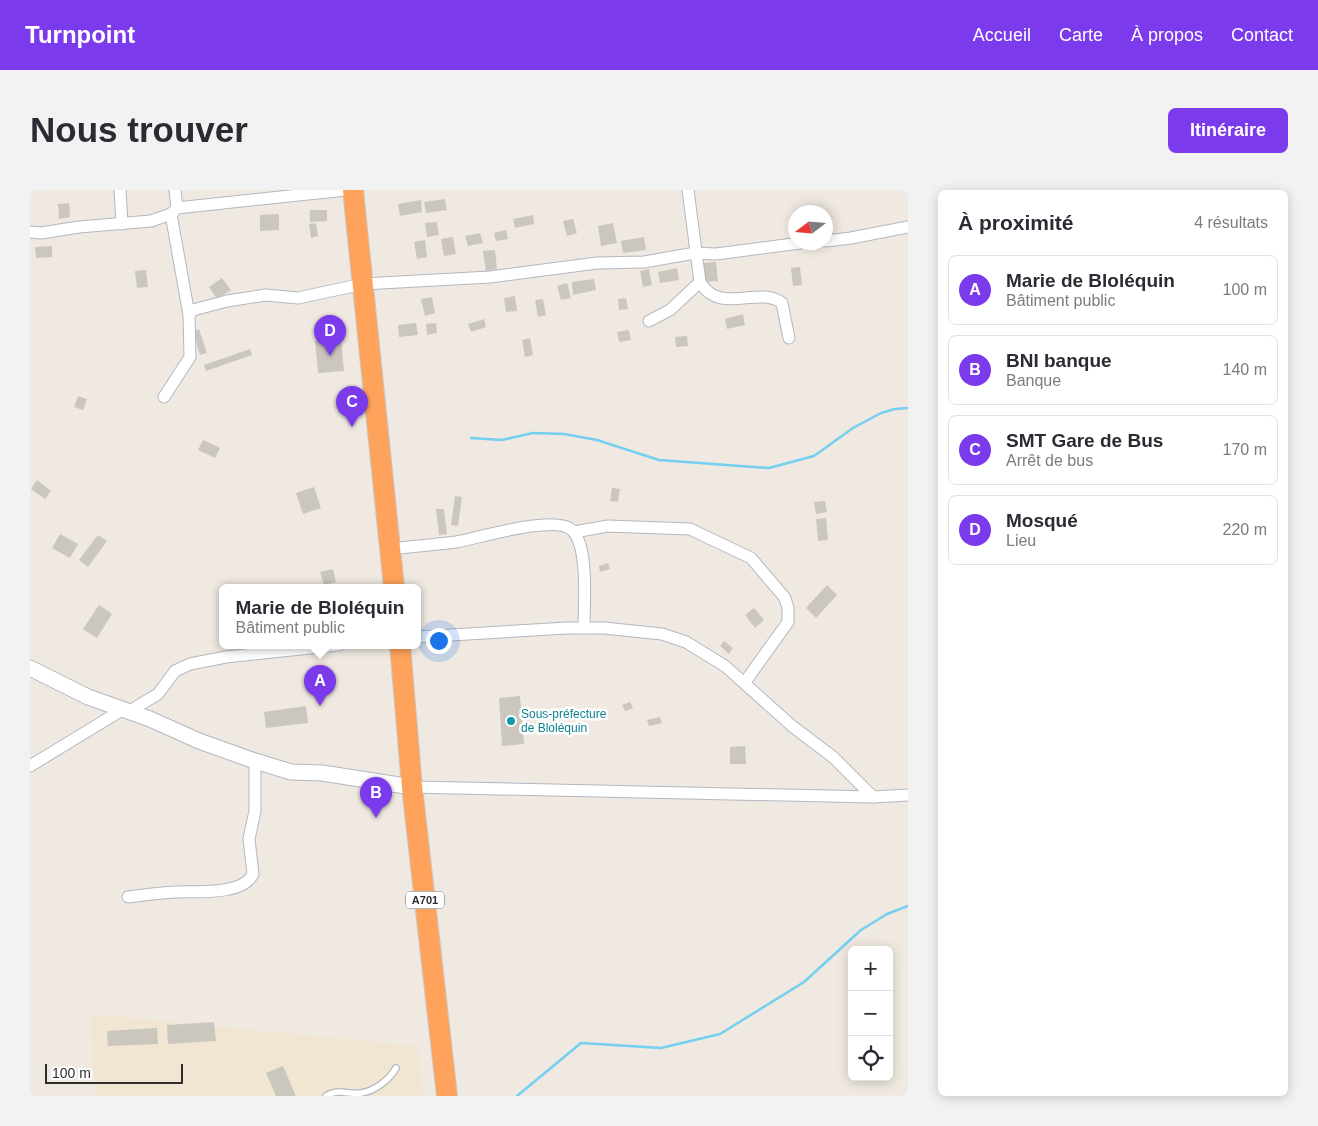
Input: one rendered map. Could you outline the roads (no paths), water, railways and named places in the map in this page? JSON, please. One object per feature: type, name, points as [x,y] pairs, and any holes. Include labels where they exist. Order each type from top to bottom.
[{"type":"highway","points":[[353,190],[394,584]]},
{"type":"highway","name":"A701","points":[[400,649],[412,787],[447,1096]]},
{"type":"main road","points":[[30,668],[66,688],[255,761],[291,772],[322,773],[412,787]]},
{"type":"street","points":[[120,190],[122,224]]},
{"type":"street","points":[[164,397],[190,357],[189,315],[174,211],[175,190]]},
{"type":"street","points":[[30,232],[42,233],[78,227],[151,221],[174,211],[346,190]]},
{"type":"street","points":[[688,190],[695,253],[700,282],[705,291],[715,297],[743,300],[776,298],[782,303],[788,338]]},
{"type":"street","points":[[833,240],[908,227]]},
{"type":"street","points":[[189,315],[193,310],[226,301],[266,295],[298,298],[363,284],[490,277],[596,263],[644,262],[695,253],[716,254],[788,245]]},
{"type":"street","points":[[649,320],[670,310],[700,282]]},
{"type":"street","points":[[391,549],[455,542],[539,525],[565,526],[574,532],[581,552],[584,628]]},
{"type":"street","points":[[574,532],[608,526],[690,529],[750,558],[785,598],[788,608],[788,622],[745,682]]},
{"type":"street","points":[[421,637],[584,628],[662,634],[686,642],[706,653],[745,682],[792,726],[847,770],[873,797]]},
{"type":"street","points":[[30,766],[158,694],[175,671],[190,664],[226,657],[301,649]]},
{"type":"street","points":[[128,897],[177,892],[205,894],[229,888],[251,877],[253,874],[249,840],[255,811],[255,761]]},
{"type":"street","points":[[412,787],[873,797],[908,795]]},
{"type":"lane","points":[[326,1096],[338,1091],[360,1093],[369,1090],[391,1077],[396,1068]]},
{"type":"waterway","points":[[471,438],[502,440],[533,433],[564,434],[597,440],[659,460],[769,468],[814,456],[853,428],[881,413],[908,408]]},
{"type":"waterway","points":[[517,1096],[581,1043],[661,1048],[720,1034],[804,982],[861,930],[887,914],[908,906]]},
{"type":"place","name":"Mosqué","points":[[330,356]]},
{"type":"place","name":"SMT Gare de Bus","points":[[352,427]]},
{"type":"place","name":"Marie de Bloléquin","points":[[320,706]]},
{"type":"place","name":"Sous-préfecture de Bloléquin","points":[[511,721]]},
{"type":"place","name":"BNI banque","points":[[376,818]]}]
